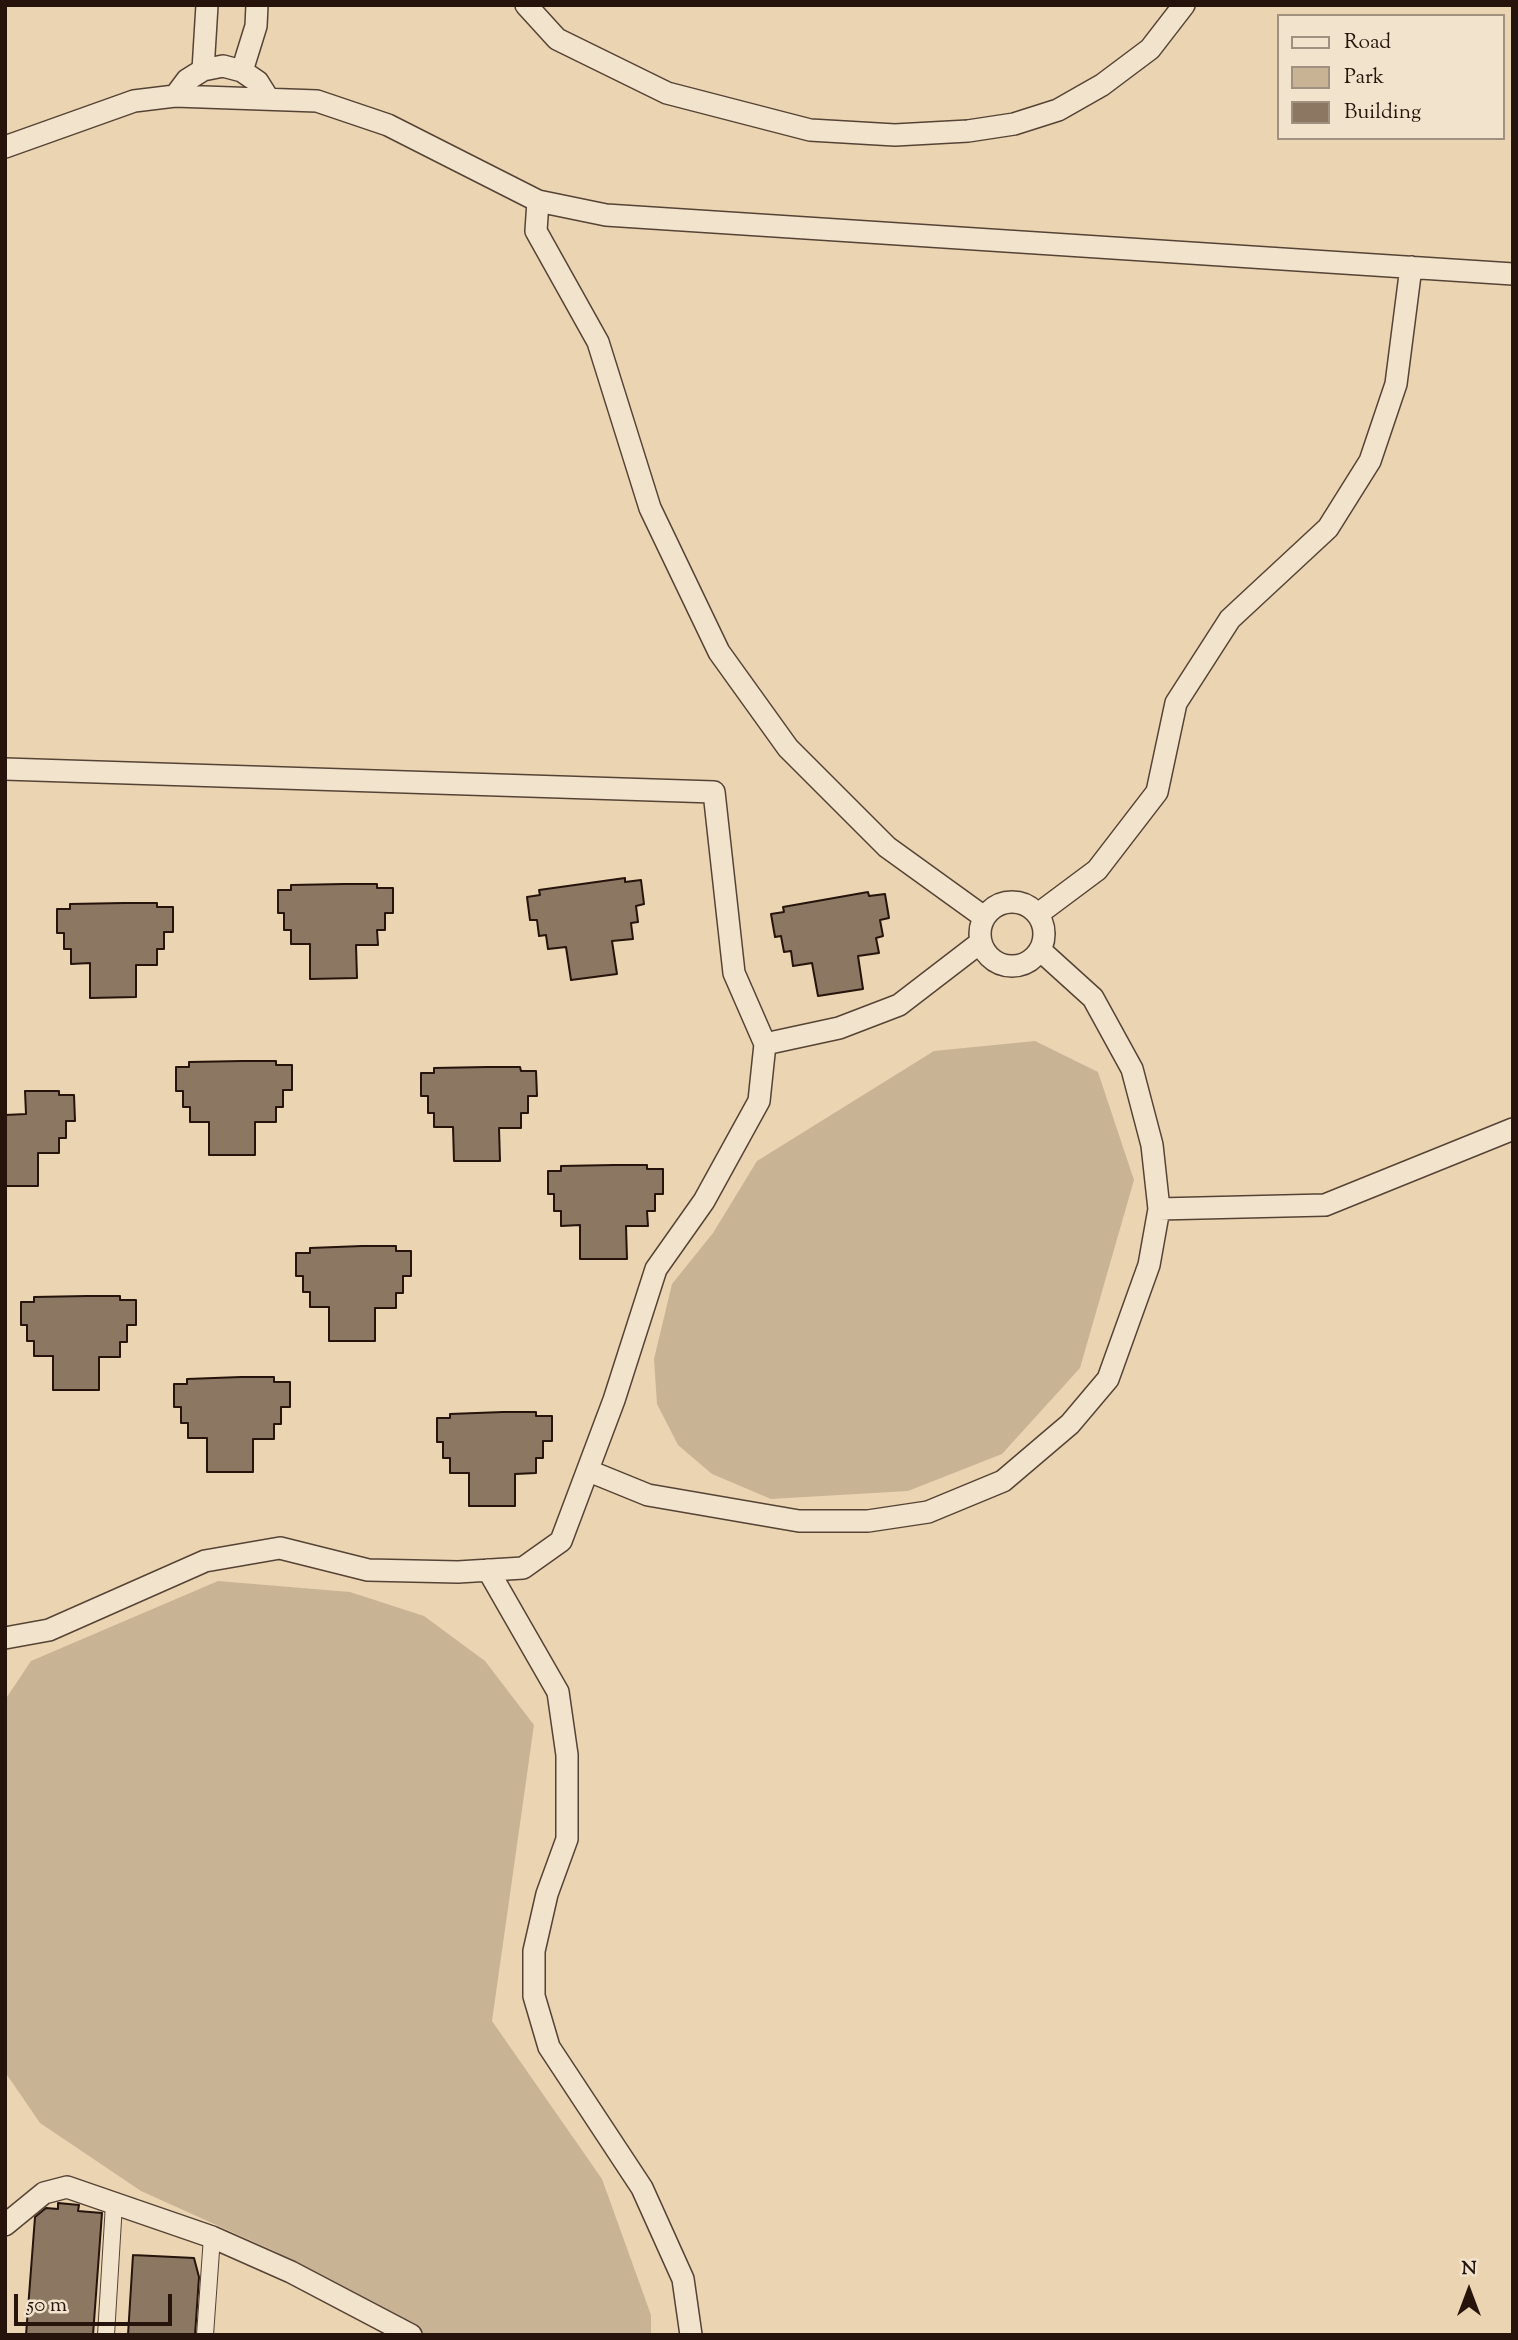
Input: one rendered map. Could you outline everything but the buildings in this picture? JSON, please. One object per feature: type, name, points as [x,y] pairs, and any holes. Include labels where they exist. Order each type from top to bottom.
[{"type":"street","points":[[203,70],[207,5]]},
{"type":"street","points":[[242,71],[256,26],[257,5]]},
{"type":"street","points":[[526,5],[557,39],[667,93],[810,131],[895,135],[979,130],[1014,124],[1058,110],[1102,85],[1150,49],[1184,5]]},
{"type":"street","points":[[175,96],[187,80],[203,70],[223,66],[242,71],[258,82],[268,99]]},
{"type":"street","points":[[5,147],[134,101],[175,96],[317,101],[388,125],[538,201],[606,215],[1513,274]]},
{"type":"street","points":[[538,201],[536,231],[598,342],[650,508],[719,652],[797,757],[887,847],[984,917]]},
{"type":"street","points":[[1038,914],[1097,870],[1157,792],[1176,703],[1182,692],[1230,619],[1328,528],[1370,461],[1396,384],[1411,267]]},
{"type":"street","points":[[5,769],[714,792],[734,973],[765,1044],[759,1101],[704,1201],[656,1269],[589,1471],[561,1541],[523,1568],[488,1570],[369,1570],[281,1548],[205,1561],[49,1630],[5,1638]]},
{"type":"street","points":[[1004,902],[1028,905],[1038,914],[1044,925],[1040,950],[1020,965],[1008,966],[996,961],[981,942],[980,929],[984,917],[992,908],[1004,902]]},
{"type":"street","points":[[765,1044],[839,1028],[899,1005],[981,942]]},
{"type":"street","points":[[589,1471],[648,1495],[800,1521],[869,1521],[928,1512],[1003,1481],[1070,1424],[1108,1379],[1149,1265],[1159,1209],[1152,1144],[1132,1069],[1093,998],[1040,950]]},
{"type":"street","points":[[1159,1209],[1325,1205],[1513,1129]]},
{"type":"street","points":[[488,1570],[558,1692],[567,1755],[567,1839],[547,1894],[534,1951],[534,1996],[548,2047],[642,2188],[683,2279],[691,2335]]},
{"type":"street","points":[[5,2225],[34,2200],[67,2187],[212,2237],[291,2272],[411,2335]]},
{"type":"street","points":[[106,2335],[114,2204]]},
{"type":"street","points":[[205,2335],[212,2237]]},
{"type":"green space","points":[[1035,1041],[1098,1072],[1134,1180],[1080,1368],[1002,1454],[908,1491],[771,1499],[712,1474],[678,1445],[657,1404],[654,1359],[672,1284],[713,1233],[757,1161],[934,1051]]},
{"type":"green space","points":[[218,1581],[350,1592],[424,1616],[485,1661],[534,1725],[492,2021],[602,2179],[651,2315],[651,2335],[421,2335],[274,2251],[141,2191],[40,2123],[5,2072],[5,1700],[31,1661]]}]
